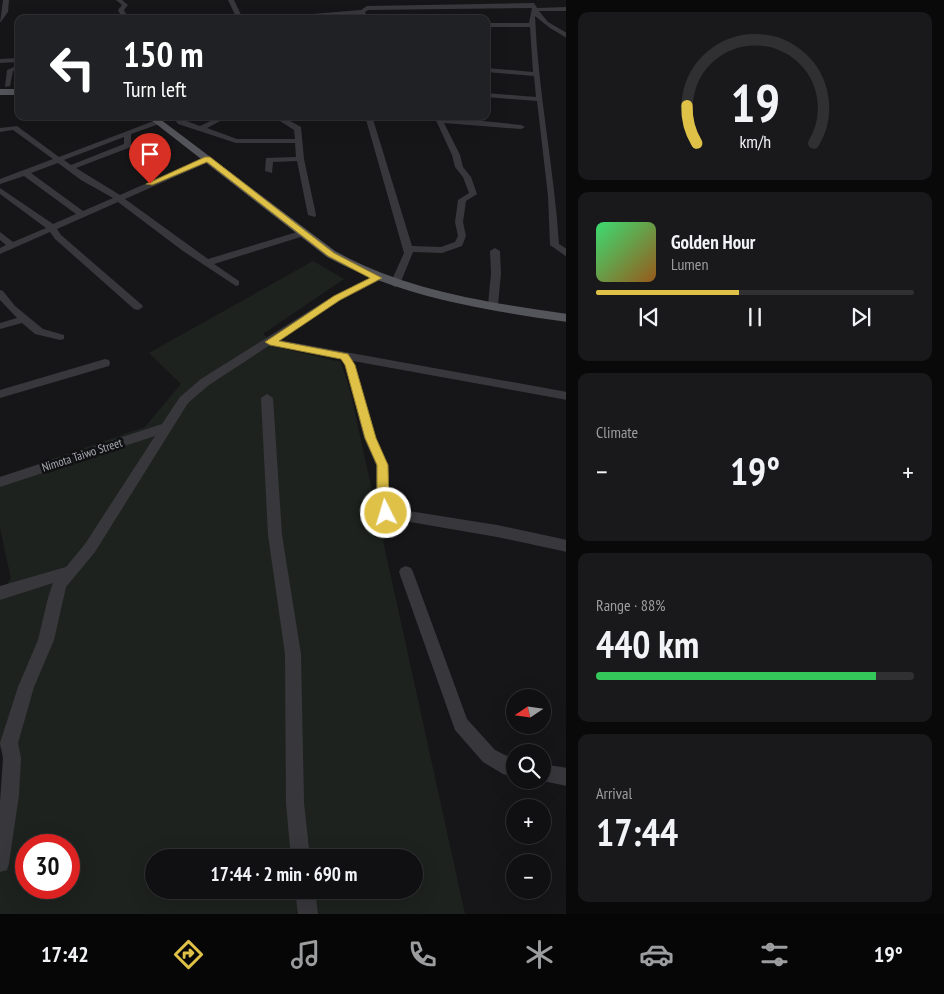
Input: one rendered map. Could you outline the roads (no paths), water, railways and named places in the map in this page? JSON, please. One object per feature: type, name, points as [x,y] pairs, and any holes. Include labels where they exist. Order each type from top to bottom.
[{"type":"main road","points":[[0,92],[15,92]]},
{"type":"main road","points":[[155,120],[350,266],[395,284],[566,318]]},
{"type":"street","points":[[0,21],[4,14],[6,0]]},
{"type":"street","points":[[119,0],[125,5],[121,10],[124,15]]},
{"type":"street","points":[[231,0],[238,15]]},
{"type":"street","points":[[396,0],[399,8]]},
{"type":"street","points":[[536,0],[532,25],[539,99],[552,196],[555,246],[566,254]]},
{"type":"street","points":[[362,15],[365,9],[399,8],[535,12],[566,9]]},
{"type":"street","points":[[535,12],[553,28],[566,36]]},
{"type":"street","points":[[490,25],[532,25]]},
{"type":"street","points":[[490,29],[501,25]]},
{"type":"street","points":[[553,28],[566,27]]},
{"type":"street","points":[[0,61],[15,60]]},
{"type":"street","points":[[15,68],[10,70],[7,83],[15,81]]},
{"type":"street","points":[[490,70],[537,74]]},
{"type":"street","points":[[490,95],[539,99]]},
{"type":"street","points":[[0,182],[127,132],[152,120]]},
{"type":"street","points":[[180,120],[200,129],[242,142],[299,141]]},
{"type":"street","points":[[200,129],[219,120]]},
{"type":"street","points":[[283,120],[297,127],[300,159],[312,215]]},
{"type":"street","points":[[369,120],[409,254],[395,284]]},
{"type":"street","points":[[408,249],[442,250],[459,244],[462,236],[459,222],[462,200],[473,194],[467,177],[458,166],[456,155],[439,120]]},
{"type":"street","points":[[456,120],[521,127]]},
{"type":"street","points":[[0,130],[14,128],[84,178],[108,190],[236,283]]},
{"type":"street","points":[[69,168],[128,145],[127,132]]},
{"type":"street","points":[[0,251],[52,228],[80,213],[208,159]]},
{"type":"street","points":[[269,171],[269,160],[300,159]]},
{"type":"street","points":[[24,172],[80,213]]},
{"type":"street","points":[[0,190],[18,206],[52,228],[58,237],[138,307]]},
{"type":"street","points":[[206,263],[304,233]]},
{"type":"street","points":[[0,235],[11,245]]},
{"type":"street","points":[[494,251],[496,273],[494,305]]},
{"type":"street","points":[[0,863],[10,795],[12,758],[5,743],[46,640],[60,584],[90,548],[164,428],[184,400],[193,392],[337,298],[378,278]]},
{"type":"street","points":[[0,293],[11,308],[39,332],[60,337]]},
{"type":"street","points":[[0,326],[26,319]]},
{"type":"street","points":[[270,342],[566,396]]},
{"type":"street","points":[[344,356],[350,365],[370,438],[382,465],[383,509],[386,513],[497,531],[566,546]]},
{"type":"street","points":[[0,394],[105,363]]},
{"type":"street","points":[[267,398],[275,534],[293,654],[295,803],[300,849]]},
{"type":"street","name":"Nimota Taiwo Street","points":[[0,482],[164,428]]},
{"type":"street","points":[[0,593],[69,572]]},
{"type":"street","points":[[406,572],[461,724],[489,756],[506,766]]},
{"type":"street","points":[[551,774],[566,777]]},
{"type":"street","points":[[306,899],[308,914]]}]
